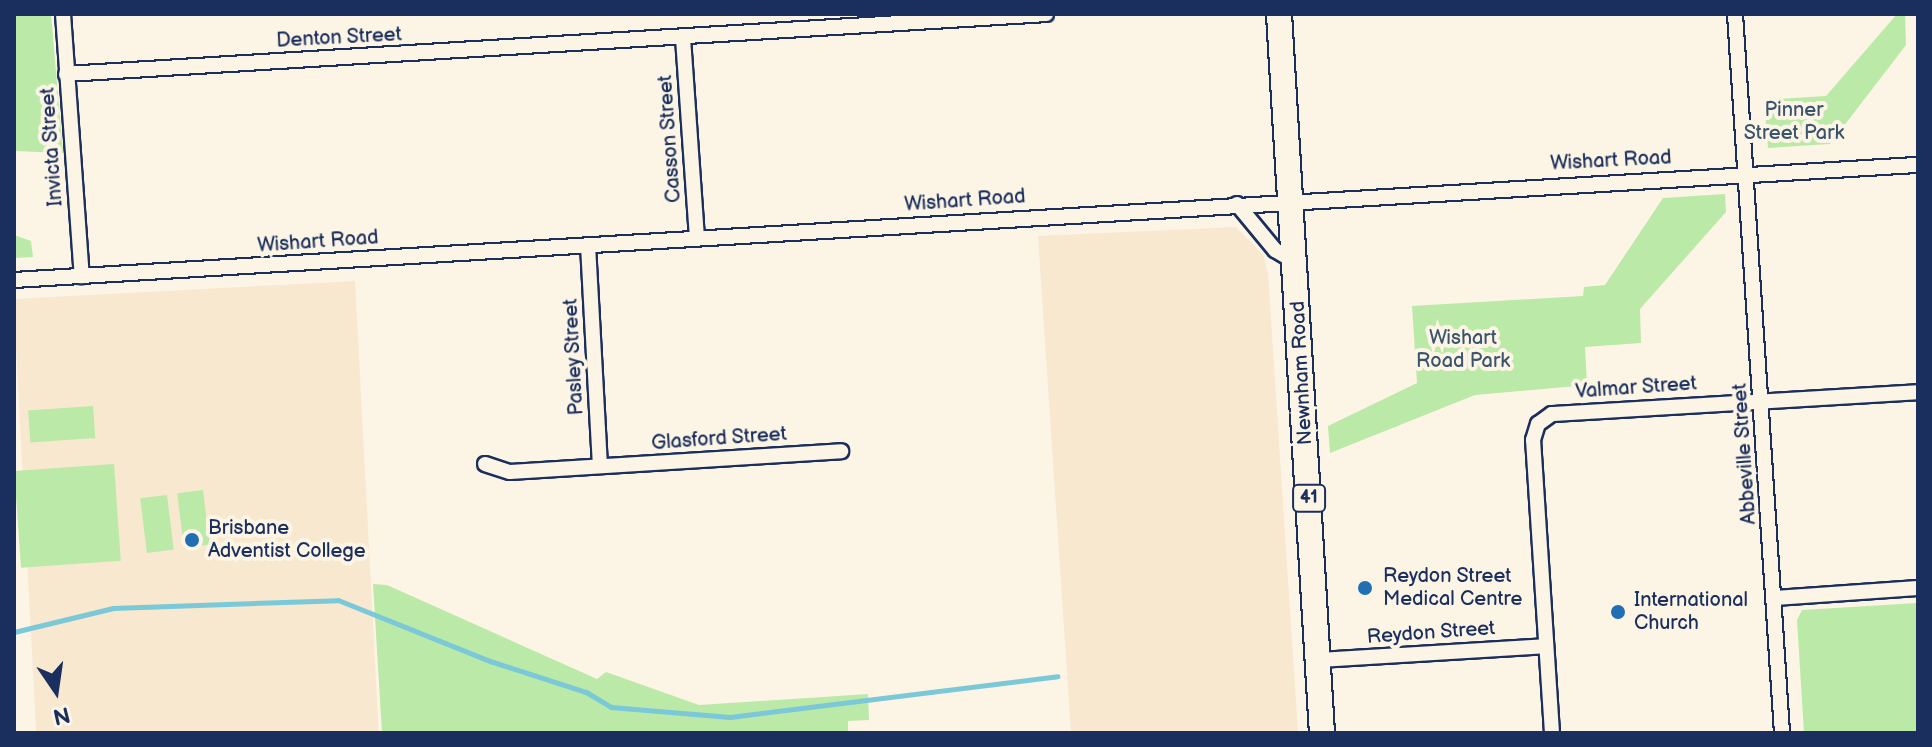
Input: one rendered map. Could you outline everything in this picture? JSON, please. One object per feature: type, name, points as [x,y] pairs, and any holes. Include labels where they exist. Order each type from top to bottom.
[{"type":"main road","name":"Newnham Road","points":[[1279,14],[1322,733]]},
{"type":"street","name":"Invicta Street","points":[[63,14],[82,276]]},
{"type":"street","name":"Denton Street","points":[[66,74],[1046,14]]},
{"type":"street","name":"Abbeville Street","points":[[1735,14],[1782,733]]},
{"type":"street","name":"Casson Street","points":[[683,38],[697,238]]},
{"type":"street","name":"Wishart Road","points":[[14,280],[1918,165]]},
{"type":"street","points":[[1237,204],[1275,250],[1295,263]]},
{"type":"street","name":"Pasley Street","points":[[588,245],[600,466]]},
{"type":"street","points":[[1762,400],[1918,392]]},
{"type":"street","name":"Valmar Street","points":[[1552,733],[1533,440],[1538,424],[1552,414],[1762,400]]},
{"type":"street","name":"Glasford Street","points":[[485,464],[510,472],[841,451]]},
{"type":"street","points":[[1775,598],[1918,588]]},
{"type":"street","name":"Reydon Street","points":[[1318,660],[1546,646]]},
{"type":"shaded area","points":[[1236,227],[1263,255],[1268,273],[1298,733],[1071,733],[1038,236]]},
{"type":"shaded area","name":"Brisbane Adventist College","points":[[355,281],[379,733],[36,733],[14,299]]},
{"type":"green space","points":[[14,14],[51,14],[63,153],[14,151]]},
{"type":"green space","name":"Pinner Street Park","points":[[1897,14],[1905,14],[1906,45],[1830,144],[1768,148],[1764,100],[1826,96]]},
{"type":"green space","name":"Wishart Road Park","points":[[1725,194],[1726,212],[1640,309],[1641,343],[1585,347],[1587,385],[1475,395],[1330,453],[1328,426],[1417,383],[1412,306],[1583,296],[1584,287],[1605,285],[1663,198]]},
{"type":"green space","points":[[14,235],[31,241],[33,257],[14,258]]},
{"type":"green space","points":[[93,406],[95,438],[30,442],[28,411]]},
{"type":"green space","points":[[114,464],[121,561],[21,568],[14,471]]},
{"type":"green space","points":[[203,490],[210,545],[184,548],[177,493]]},
{"type":"green space","points":[[167,495],[174,550],[147,553],[140,498]]},
{"type":"green space","points":[[373,584],[387,585],[597,679],[606,672],[699,705],[868,694],[869,720],[848,721],[848,733],[382,733]]},
{"type":"green space","points":[[1918,603],[1918,733],[1804,733],[1797,620],[1802,610]]},
{"type":"waterway","points":[[14,632],[113,608],[338,600],[490,661],[586,692],[611,707],[730,717],[1057,676]]},
{"type":"place","name":"Brisbane Adventist College","points":[[192,540]]},
{"type":"place","name":"Reydon Street Medical Centre","points":[[1365,588]]},
{"type":"place","name":"International Church","points":[[1618,612]]}]
